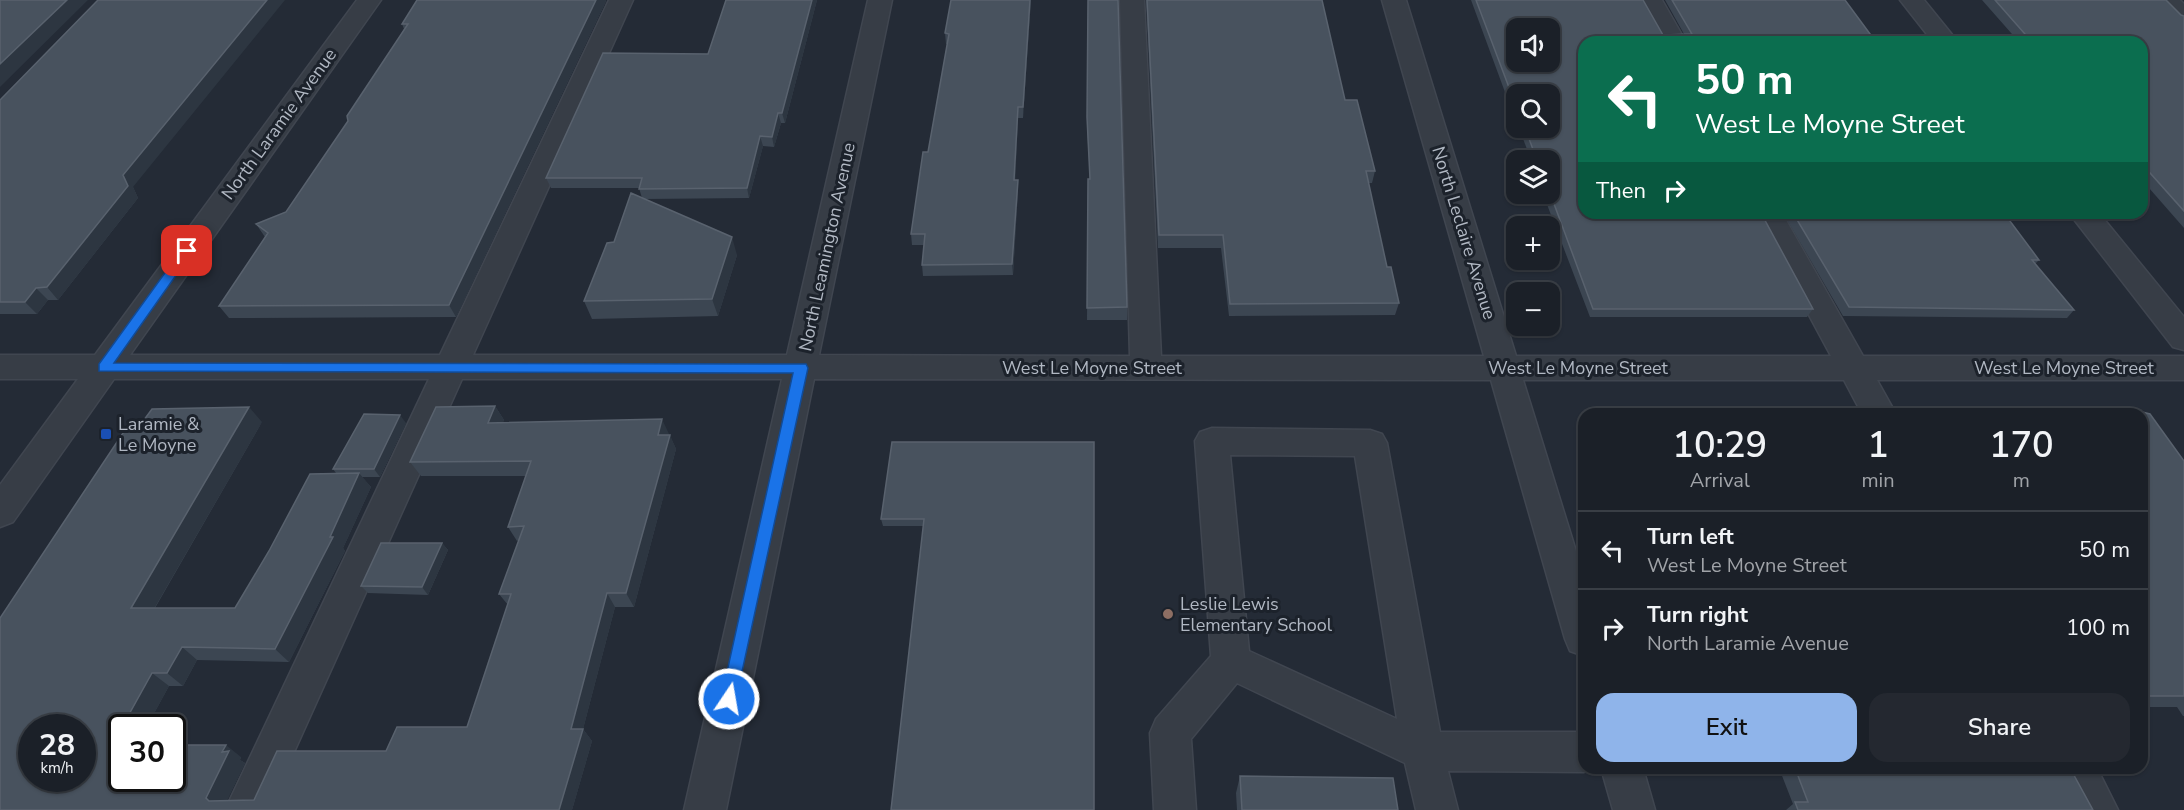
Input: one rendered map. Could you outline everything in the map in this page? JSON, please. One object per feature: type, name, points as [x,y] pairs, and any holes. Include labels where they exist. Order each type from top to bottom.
[{"type":"street","name":"North Laramie Avenue","points":[[0,512],[369,0]]},
{"type":"street","points":[[246,810],[621,0]]},
{"type":"street","name":"North Leamington Avenue","points":[[705,810],[880,0]]},
{"type":"street","points":[[1132,0],[1146,368]]},
{"type":"street","name":"North Leclaire Avenue","points":[[1394,0],[1578,619]]},
{"type":"street","points":[[1650,0],[1671,36]]},
{"type":"street","points":[[1912,0],[1941,36]]},
{"type":"street","points":[[2166,0],[2184,17]]},
{"type":"street","points":[[1771,219],[1876,408]]},
{"type":"street","points":[[2088,219],[2184,339]]},
{"type":"street","name":"West Le Moyne Street","points":[[0,367],[2184,368]]},
{"type":"street","points":[[1176,810],[1170,733],[1231,661],[1212,441],[1370,443],[1424,751],[1437,810]]},
{"type":"street","points":[[1231,661],[1424,751],[1578,752]]},
{"type":"street","points":[[1624,774],[1634,810]]},
{"type":"street","points":[[2077,774],[2097,810]]},
{"type":"building","points":[[0,0],[67,0],[0,64]]},
{"type":"building","points":[[98,0],[267,0],[123,175],[128,186],[47,287],[36,288],[25,302],[0,302],[0,100]]},
{"type":"building","points":[[417,0],[596,0],[449,305],[219,306],[268,233],[256,224],[286,212],[348,121],[347,116],[408,24],[402,24]]},
{"type":"building","points":[[726,0],[812,0],[782,113],[778,113],[772,137],[760,136],[747,188],[639,189],[642,178],[546,178],[603,53],[708,54]]},
{"type":"building","points":[[951,0],[1030,0],[1023,107],[1018,107],[1014,180],[1018,180],[1012,264],[922,265],[925,234],[911,234],[923,152],[928,152],[949,34],[945,33]]},
{"type":"building","points":[[1088,0],[1118,0],[1127,307],[1087,308],[1088,179],[1090,179],[1087,117]]},
{"type":"building","points":[[1147,0],[1322,0],[1345,100],[1357,100],[1375,171],[1366,171],[1387,267],[1391,267],[1399,303],[1230,304],[1223,235],[1159,235]]},
{"type":"building","points":[[1476,0],[1643,0],[1663,35],[1692,34],[1672,0],[1845,0],[1872,36],[1578,36],[1578,219],[1764,219],[1813,309],[1593,309],[1554,204],[1560,204],[1560,150],[1533,150],[1529,138],[1560,138],[1560,84],[1508,84]]},
{"type":"building","points":[[1995,0],[2166,0],[2184,16],[2184,211],[2148,171],[2148,36],[2027,36]]},
{"type":"building","points":[[631,193],[732,237],[712,299],[584,301],[607,243],[614,242]]},
{"type":"building","points":[[1797,219],[2008,219],[2039,260],[2032,260],[2074,310],[1849,307]]},
{"type":"building","points":[[495,406],[488,423],[662,419],[658,435],[670,435],[626,593],[607,593],[571,729],[583,729],[559,810],[0,810],[0,618],[129,424],[141,424],[152,409],[249,407],[131,608],[235,608],[269,551],[310,474],[359,473],[330,537],[333,537],[275,649],[182,647],[167,673],[152,673],[129,714],[108,714],[108,792],[186,792],[186,745],[226,745],[222,752],[229,751],[206,798],[209,801],[254,800],[277,751],[386,751],[397,727],[467,727],[511,594],[499,594],[524,526],[508,527],[531,461],[410,462],[436,407]]},
{"type":"building","points":[[364,414],[400,415],[374,469],[333,469]]},
{"type":"building","points":[[2148,414],[2184,461],[2184,696],[2148,696]]},
{"type":"building","points":[[892,442],[1094,442],[1094,810],[891,810],[924,519],[881,519]]},
{"type":"building","points":[[381,543],[442,543],[422,587],[361,586]]},
{"type":"building","points":[[1797,774],[2073,774],[2093,810],[1798,810],[1795,802],[1808,802]]},
{"type":"building","points":[[1240,776],[1393,778],[1398,810],[1242,810]]},
{"type":"place","name":"Laramie & Le Moyne","points":[[106,434]]},
{"type":"place","name":"Leslie Lewis Elementary School","points":[[1168,614]]},
{"type":"route","points":[[187,251],[103,368],[801,368],[729,699]]}]
